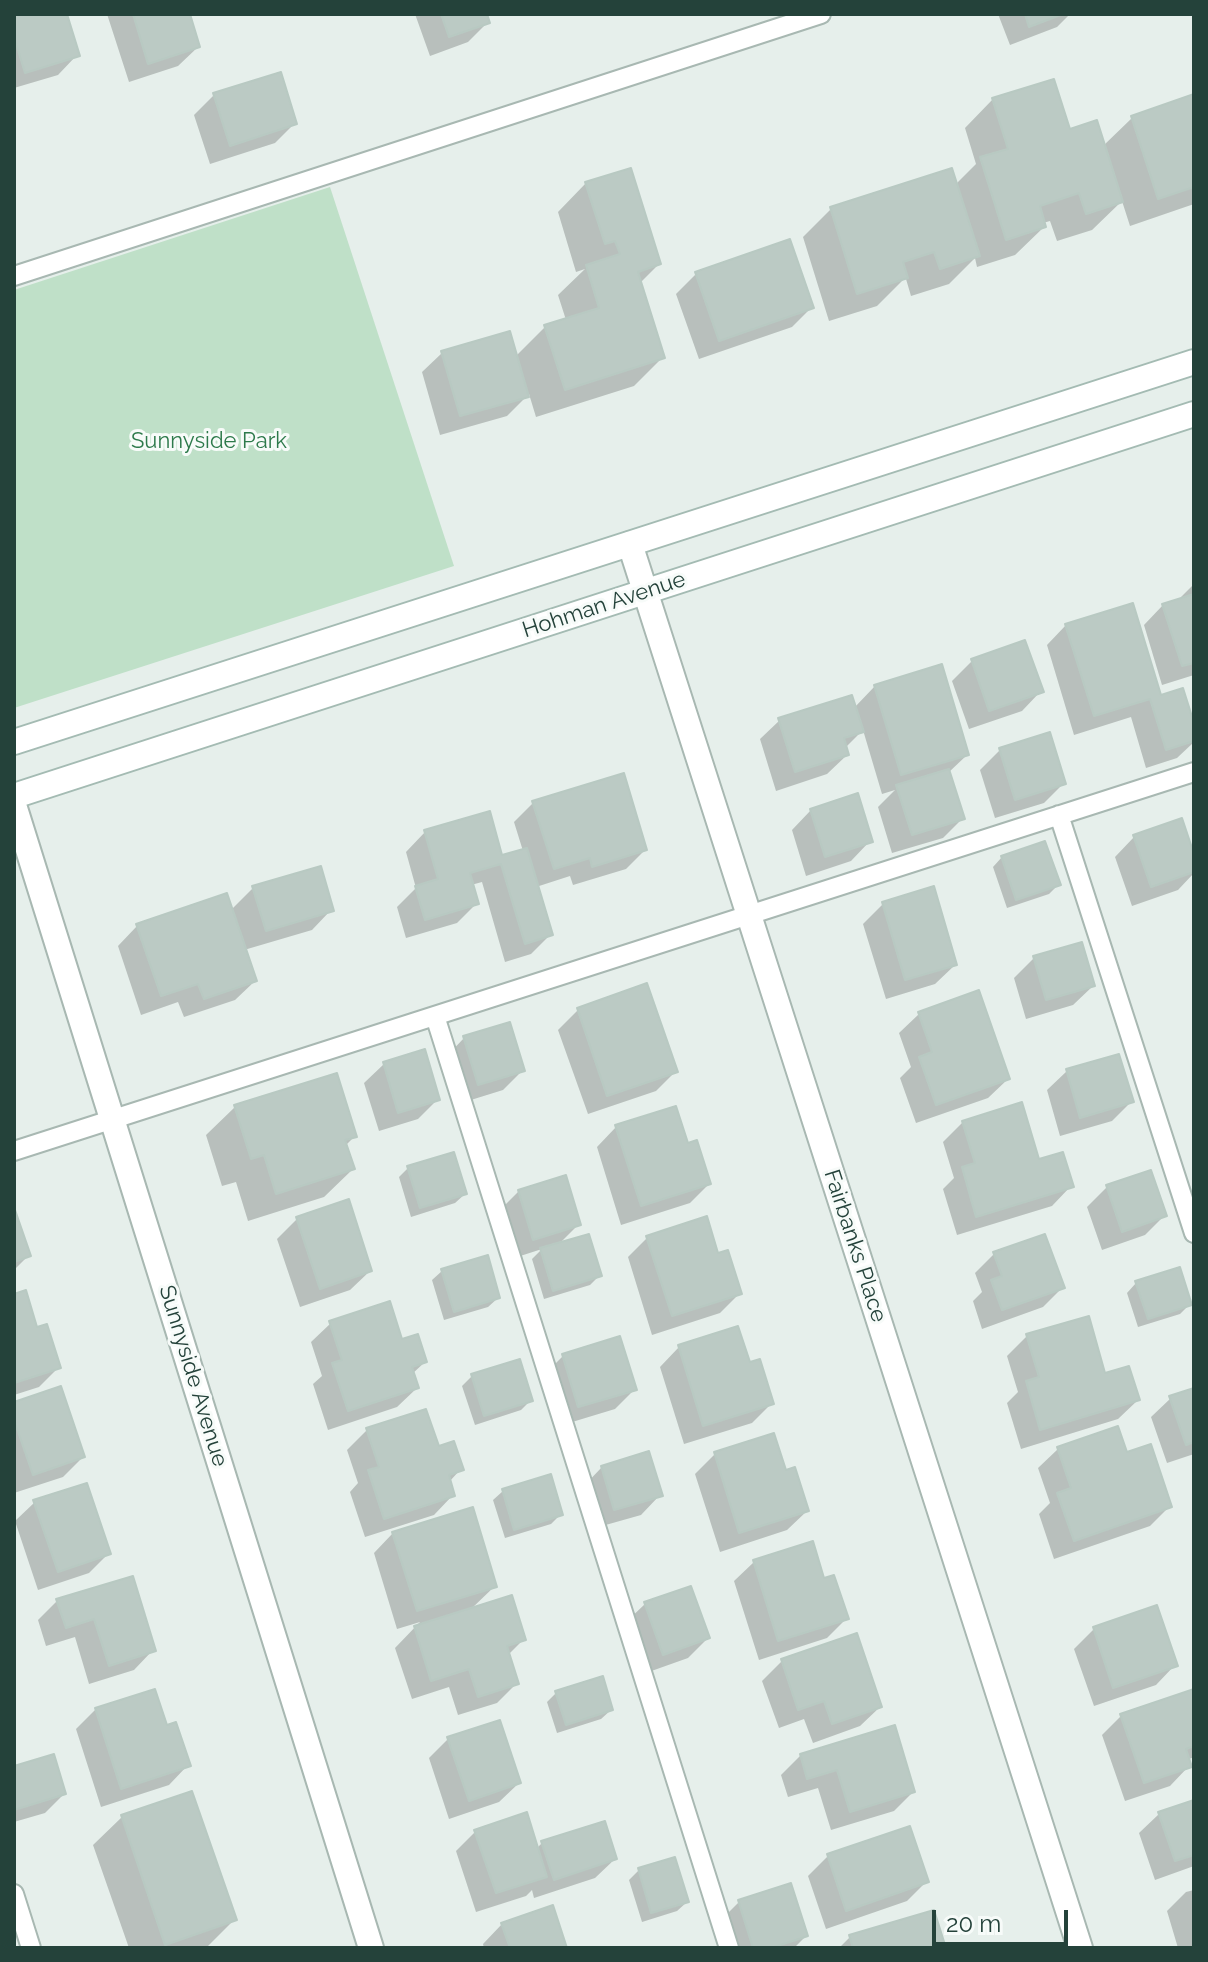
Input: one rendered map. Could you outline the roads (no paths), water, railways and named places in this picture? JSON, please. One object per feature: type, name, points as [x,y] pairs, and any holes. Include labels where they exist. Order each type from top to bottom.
[{"type":"street","points":[[14,742],[1194,362]]},
{"type":"street","name":"Hohman Avenue","points":[[14,796],[1194,414]]},
{"type":"street","name":"Fairbanks Place","points":[[630,544],[1080,1948]]},
{"type":"street","name":"Sunnyside Avenue","points":[[14,805],[371,1948]]},
{"type":"lane","points":[[14,276],[821,14]]},
{"type":"lane","points":[[14,1151],[1194,772]]},
{"type":"lane","points":[[1059,815],[1194,1233]]},
{"type":"lane","points":[[435,1016],[729,1948]]},
{"type":"lane","points":[[14,1894],[31,1948]]},
{"type":"park label","name":"Sunnyside Park","points":[[209,441]]}]
